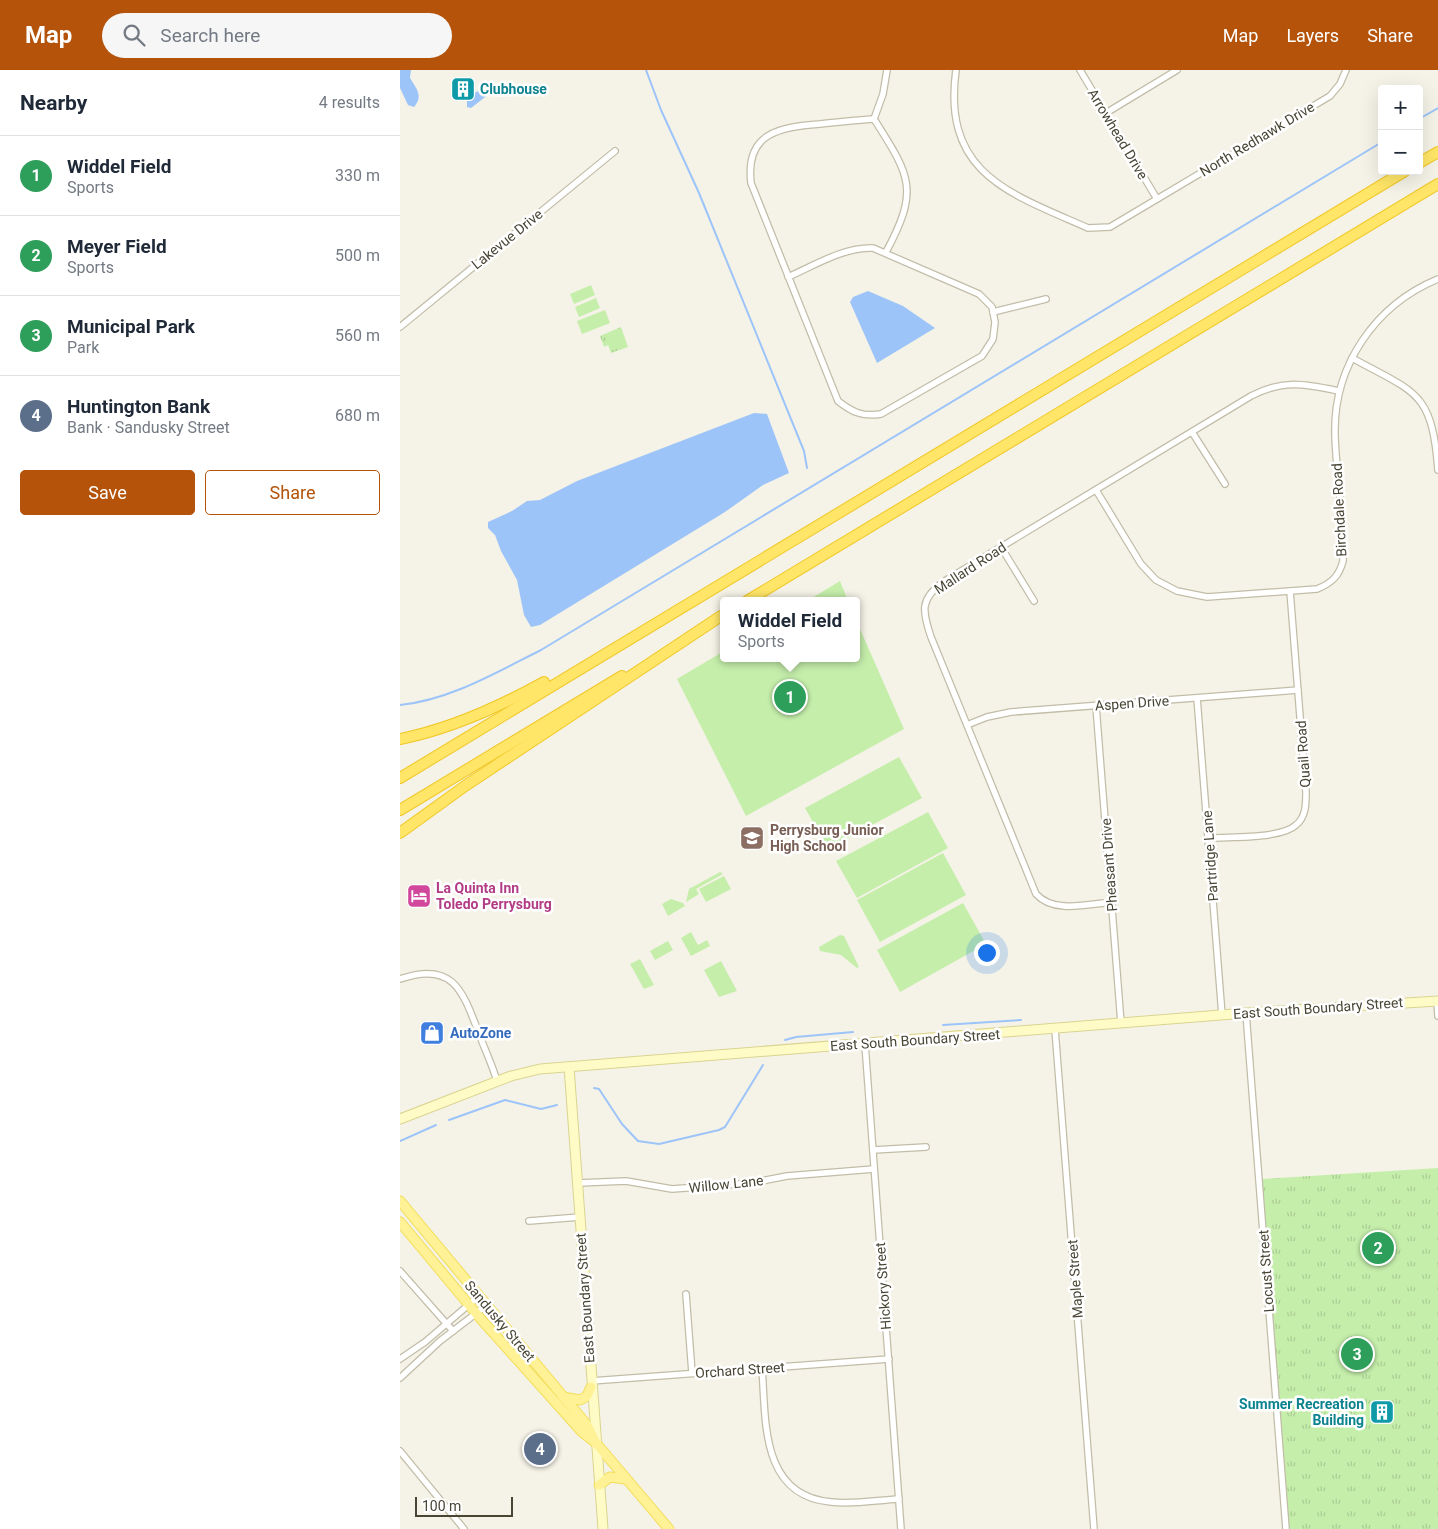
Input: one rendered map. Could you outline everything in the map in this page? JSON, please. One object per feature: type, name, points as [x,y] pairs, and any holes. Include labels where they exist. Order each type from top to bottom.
[{"type":"highway","points":[[1423,161],[1438,152]]},
{"type":"highway","points":[[400,778],[569,674],[1398,175]]},
{"type":"highway","points":[[754,597],[1438,184]]},
{"type":"highway","points":[[400,810],[720,618]]},
{"type":"highway","points":[[400,833],[458,791],[720,618]]},
{"type":"highway","points":[[400,739],[448,726],[519,696],[544,682],[569,674]]},
{"type":"main road","name":"Sandusky Street","points":[[400,1201],[587,1425],[596,1443]]},
{"type":"main road","name":"Sandusky Street","points":[[400,1222],[476,1314],[582,1432],[596,1443],[669,1529]]},
{"type":"main road","points":[[563,1397],[580,1400],[587,1396],[591,1384]]},
{"type":"main road","points":[[599,1485],[610,1477],[626,1479]]},
{"type":"street","points":[[874,119],[883,94],[887,70]]},
{"type":"street","name":"North Redhawk Drive","points":[[956,70],[953,102],[961,137],[978,167],[1000,186],[1030,202],[1088,228],[1095,229],[1110,227],[1330,96],[1340,84],[1346,70]]},
{"type":"street","name":"Arrowhead Drive","points":[[1080,70],[1157,199]]},
{"type":"street","points":[[1106,113],[1177,70]]},
{"type":"street","points":[[874,119],[902,163],[906,181],[905,212],[886,252]]},
{"type":"street","points":[[788,277],[860,248],[874,248],[979,294],[992,307],[995,322],[992,339],[982,356],[881,414],[868,416],[852,412],[838,401],[750,183],[749,168],[760,141],[782,128],[874,119]]},
{"type":"street","name":"Lakevue Drive","points":[[400,327],[615,151]]},
{"type":"street","name":"Birchdale Road","points":[[1096,490],[1140,564],[1166,586],[1186,594],[1207,597],[1318,589],[1328,585],[1337,576],[1343,561],[1335,435],[1339,391],[1352,358],[1367,333],[1386,311],[1410,293],[1438,279]]},
{"type":"street","points":[[993,312],[1046,299]]},
{"type":"street","points":[[1352,358],[1406,387],[1419,400],[1429,414],[1434,430],[1438,470]]},
{"type":"street","name":"Mallard Road","points":[[1112,902],[1054,905],[1044,901],[1036,894],[926,623],[925,604],[935,588],[1251,396],[1273,386],[1295,383],[1339,391]]},
{"type":"street","points":[[1192,432],[1224,484]]},
{"type":"street","points":[[1001,547],[1034,601]]},
{"type":"street","name":"Quail Road","points":[[1208,838],[1281,832],[1295,827],[1304,812],[1306,792],[1290,591]]},
{"type":"street","name":"Aspen Drive","points":[[967,725],[997,714],[1298,690]]},
{"type":"street","name":"Partridge Lane","points":[[1197,698],[1222,1015]]},
{"type":"street","name":"Pheasant Drive","points":[[1096,706],[1121,1023]]},
{"type":"street","points":[[400,978],[418,974],[436,974],[449,978],[458,986],[467,1003],[497,1082]]},
{"type":"street","points":[[1437,1001],[1438,1016]]},
{"type":"street","name":"East South Boundary Street","points":[[400,1119],[526,1072],[568,1066],[1246,1013],[1437,1001]]},
{"type":"street","name":"Locust Street","points":[[1246,1013],[1286,1529]]},
{"type":"street","name":"Maple Street","points":[[1055,1029],[1094,1529]]},
{"type":"street","name":"Hickory Street","points":[[865,1044],[901,1529]]},
{"type":"street","name":"East Boundary Street","points":[[568,1066],[603,1529]]},
{"type":"street","points":[[873,1150],[926,1147]]},
{"type":"street","name":"Willow Lane","points":[[578,1183],[626,1181],[672,1189],[751,1183],[787,1176],[874,1169]]},
{"type":"street","points":[[529,1220],[580,1217]]},
{"type":"street","points":[[400,1271],[453,1331]]},
{"type":"street","points":[[686,1294],[692,1373]]},
{"type":"street","points":[[400,1359],[447,1324],[479,1296]]},
{"type":"street","points":[[400,1378],[453,1331],[487,1305]]},
{"type":"street","name":"Orchard Street","points":[[591,1384],[692,1373],[888,1359]]},
{"type":"street","points":[[762,1368],[768,1448],[779,1471],[791,1485],[808,1496],[829,1502],[899,1499]]},
{"type":"street","points":[[400,1451],[464,1529]]},
{"type":"green space","points":[[591,285],[595,295],[574,304],[570,294]]},
{"type":"green space","points":[[596,298],[600,308],[579,317],[575,307]]},
{"type":"green space","points":[[605,310],[610,323],[582,334],[577,321]]},
{"type":"green space","points":[[621,327],[628,347],[611,353],[608,345],[604,347],[600,336]]},
{"type":"green space","points":[[840,581],[846,597],[814,597]]},
{"type":"green space","points":[[860,629],[904,729],[746,816],[677,679],[720,653],[720,662],[860,662]]},
{"type":"green space","points":[[899,757],[922,798],[828,849],[805,808]]},
{"type":"green space","points":[[928,812],[948,848],[857,898],[836,861]]},
{"type":"green space","points":[[943,853],[966,895],[880,942],[857,900]]},
{"type":"green space","points":[[720,872],[723,874],[696,889],[699,894],[686,902],[689,889]]},
{"type":"green space","points":[[724,876],[731,889],[706,902],[699,889]]},
{"type":"green space","points":[[671,899],[683,903],[685,906],[668,916],[662,904]]},
{"type":"green space","points":[[963,903],[986,944],[900,992],[877,950]]},
{"type":"green space","points":[[691,932],[698,945],[707,940],[710,946],[691,956],[681,938]]},
{"type":"green space","points":[[840,935],[844,936],[859,967],[857,968],[841,955],[820,951],[819,947]]},
{"type":"green space","points":[[668,941],[673,950],[655,960],[650,951]]},
{"type":"green space","points":[[640,959],[654,985],[644,989],[630,964]]},
{"type":"green space","points":[[721,961],[737,991],[719,997],[704,970]]},
{"type":"green space","points":[[1438,1168],[1438,1529],[1289,1529],[1262,1179]]},
{"type":"water","points":[[400,70],[411,70],[410,78],[419,96],[414,107],[408,105],[400,88]]},
{"type":"water","points":[[486,88],[489,90],[489,94],[471,108],[467,107],[467,101],[476,92]]},
{"type":"water","points":[[868,291],[903,306],[935,328],[877,363],[850,302],[853,297]]},
{"type":"water","points":[[754,413],[767,414],[789,473],[763,485],[725,512],[540,625],[531,627],[524,615],[517,580],[501,551],[495,535],[488,528],[488,522],[512,511],[527,501],[540,500],[577,481]]},
{"type":"waterway","points":[[646,70],[661,110],[699,193],[804,451],[807,468]]},
{"type":"waterway","points":[[1423,117],[1438,108]]},
{"type":"waterway","points":[[400,705],[437,697],[473,684],[541,650],[1378,144]]},
{"type":"waterway","points":[[943,1025],[1021,1020]]},
{"type":"waterway","points":[[785,1040],[796,1037],[853,1032]]},
{"type":"waterway","points":[[594,1088],[599,1089],[622,1124],[638,1141],[659,1144],[725,1127],[763,1065]]},
{"type":"waterway","points":[[449,1120],[505,1100],[541,1109],[557,1105]]},
{"type":"waterway","points":[[400,1141],[436,1125]]},
{"type":"place","name":"Clubhouse","points":[[463,89]]},
{"type":"place","name":"Widdel Field","points":[[790,697]]},
{"type":"place","name":"Perrysburg Junior High School","points":[[752,838]]},
{"type":"place","name":"La Quinta Inn Toledo Perrysburg","points":[[419,896]]},
{"type":"place","name":"AutoZone","points":[[432,1033]]},
{"type":"place","name":"Meyer Field","points":[[1378,1248]]},
{"type":"place","name":"Municipal Park","points":[[1357,1354]]},
{"type":"place","name":"Summer Recreation Building","points":[[1382,1412]]},
{"type":"place","name":"Huntington Bank","points":[[540,1449]]}]
